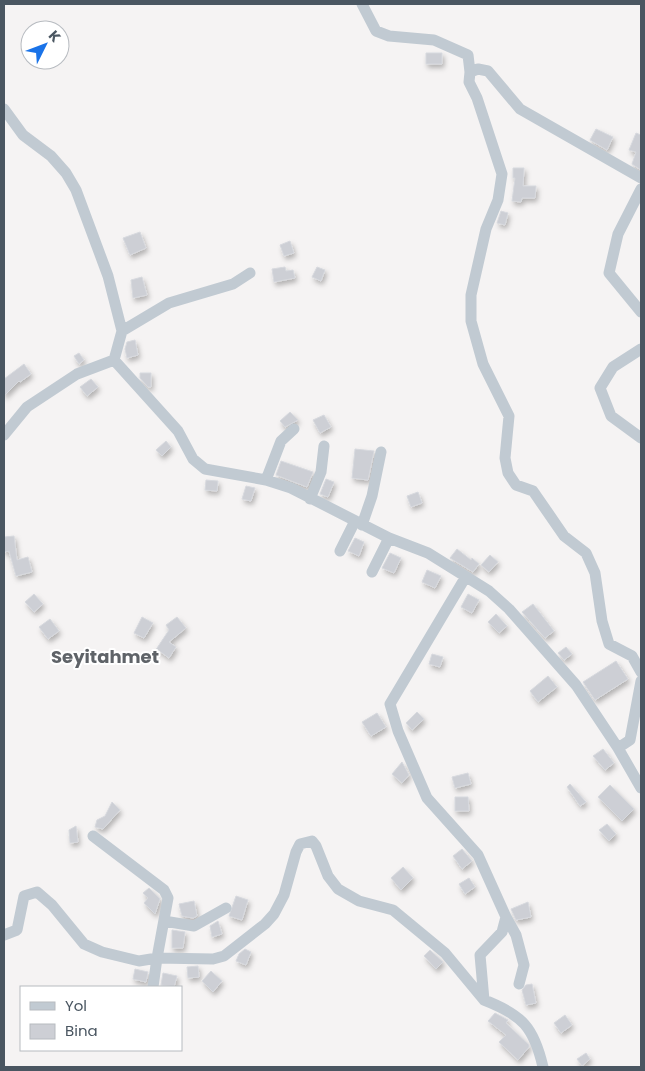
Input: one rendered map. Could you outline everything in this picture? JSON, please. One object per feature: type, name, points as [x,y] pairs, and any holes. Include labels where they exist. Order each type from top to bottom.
[{"type":"street","points":[[362,4],[376,31],[389,36],[434,40],[468,55],[470,72],[468,82],[502,174],[498,200],[486,229],[471,295],[471,321],[483,364],[509,416],[505,458],[508,473],[516,485],[533,491],[564,536],[586,553],[595,573],[602,621],[609,644],[632,656],[641,672]]},
{"type":"street","points":[[470,72],[478,69],[488,71],[520,109],[641,178]]},
{"type":"street","points":[[4,109],[23,134],[51,156],[66,173],[76,190],[108,276],[122,331],[114,360]]},
{"type":"street","points":[[641,189],[618,234],[609,273],[641,312]]},
{"type":"street","points":[[122,331],[169,303],[233,284],[250,273]]},
{"type":"street","points":[[641,349],[613,367],[600,388],[611,416],[641,438]]},
{"type":"street","points":[[4,435],[27,407],[77,374],[114,360]]},
{"type":"street","points":[[114,360],[178,431],[193,459],[205,469],[266,480],[291,488],[389,538],[428,553],[465,578],[489,591],[508,609],[576,685],[618,748],[641,788]]},
{"type":"street","points":[[266,480],[281,441],[294,428]]},
{"type":"street","points":[[310,499],[321,472],[324,446]]},
{"type":"street","points":[[340,551],[359,523],[372,496],[381,452]]},
{"type":"street","points":[[372,572],[389,538]]},
{"type":"street","points":[[465,578],[390,704],[398,731],[427,798],[478,856],[516,935],[524,965],[519,984]]},
{"type":"street","points":[[618,748],[630,740],[641,681]]},
{"type":"street","points":[[94,836],[164,890],[168,898],[153,986]]},
{"type":"street","points":[[4,935],[17,930],[24,896],[37,892],[52,905],[84,944],[102,952],[139,961],[157,958],[213,959],[224,956],[265,924],[274,914],[284,895],[300,844],[312,841],[316,846],[328,876],[338,889],[359,901],[393,910],[445,953],[484,1000],[524,1022],[537,1042],[543,1067]]},
{"type":"street","points":[[164,921],[194,926],[226,908]]},
{"type":"street","points":[[484,1000],[480,955],[502,932],[506,917]]},
{"type":"building","points":[[426,53],[442,53],[442,64],[426,64]]},
{"type":"building","points":[[596,129],[613,137],[607,150],[590,140]]},
{"type":"building","points":[[636,133],[641,135],[641,170],[632,164],[636,152],[629,150]]},
{"type":"building","points":[[513,168],[524,168],[523,186],[536,186],[535,198],[522,198],[521,202],[512,201],[515,178],[513,178]]},
{"type":"building","points":[[501,211],[508,213],[505,225],[497,223]]},
{"type":"building","points":[[140,232],[146,248],[130,255],[123,238]]},
{"type":"building","points":[[290,241],[294,253],[284,256],[280,245]]},
{"type":"building","points":[[285,267],[286,271],[293,270],[295,278],[274,282],[272,269]]},
{"type":"building","points":[[317,267],[325,270],[321,281],[312,277]]},
{"type":"building","points":[[142,277],[147,295],[133,298],[131,280]]},
{"type":"building","points":[[135,340],[138,355],[127,358],[125,349],[127,342]]},
{"type":"building","points":[[79,353],[84,360],[79,364],[74,356]]},
{"type":"building","points":[[24,364],[31,374],[19,381],[4,396],[4,379]]},
{"type":"building","points":[[140,373],[151,373],[151,387],[148,387],[140,378]]},
{"type":"building","points":[[91,379],[98,387],[87,396],[80,387]]},
{"type":"building","points":[[290,412],[298,420],[285,427],[280,421]]},
{"type":"building","points":[[324,415],[331,427],[320,433],[313,420]]},
{"type":"building","points":[[166,441],[171,447],[162,456],[156,450]]},
{"type":"building","points":[[355,449],[374,451],[368,480],[352,478]]},
{"type":"building","points":[[281,461],[313,472],[307,487],[276,475]]},
{"type":"building","points":[[326,479],[334,482],[328,497],[320,494]]},
{"type":"building","points":[[206,480],[218,481],[217,491],[205,490]]},
{"type":"building","points":[[246,486],[255,488],[251,501],[242,499]]},
{"type":"building","points":[[418,492],[422,503],[411,507],[407,496]]},
{"type":"building","points":[[14,536],[17,560],[28,557],[32,572],[16,576],[9,551],[4,552],[4,537]]},
{"type":"building","points":[[355,538],[364,542],[359,556],[348,551]]},
{"type":"building","points":[[457,549],[479,564],[473,572],[450,558]]},
{"type":"building","points":[[390,553],[401,558],[394,573],[382,568]]},
{"type":"building","points":[[490,555],[498,562],[489,572],[481,565]]},
{"type":"building","points":[[427,570],[441,576],[435,588],[422,582]]},
{"type":"building","points":[[34,594],[43,604],[34,612],[25,602]]},
{"type":"building","points":[[468,594],[479,600],[472,613],[461,607]]},
{"type":"building","points":[[533,604],[554,631],[545,638],[522,612]]},
{"type":"building","points":[[496,614],[507,626],[499,633],[488,622]]},
{"type":"building","points":[[142,617],[153,623],[144,638],[134,633]]},
{"type":"building","points":[[177,617],[186,628],[169,642],[176,647],[169,658],[158,650],[155,651],[169,630],[166,625]]},
{"type":"building","points":[[50,619],[59,631],[48,639],[39,627]]},
{"type":"building","points":[[566,647],[572,654],[564,660],[558,653]]},
{"type":"building","points":[[432,654],[443,657],[440,667],[429,664]]},
{"type":"building","points":[[616,661],[628,679],[595,700],[583,682]]},
{"type":"building","points":[[548,676],[557,687],[538,702],[530,691]]},
{"type":"building","points":[[417,712],[424,719],[412,730],[406,723]]},
{"type":"building","points":[[377,713],[386,727],[371,736],[362,722]]},
{"type":"building","points":[[603,749],[614,763],[605,770],[593,756]]},
{"type":"building","points":[[402,762],[409,775],[402,783],[392,774]]},
{"type":"building","points":[[468,773],[471,784],[455,788],[452,777]]},
{"type":"building","points":[[570,784],[586,802],[580,806],[567,787]]},
{"type":"building","points":[[610,785],[634,809],[622,821],[598,797]]},
{"type":"building","points":[[455,797],[468,797],[469,811],[455,811]]},
{"type":"building","points":[[112,802],[120,810],[103,829],[95,827],[97,820],[105,816]]},
{"type":"building","points":[[607,824],[616,834],[609,841],[599,830]]},
{"type":"building","points":[[76,826],[78,842],[70,843],[69,830]]},
{"type":"building","points":[[462,849],[472,861],[462,869],[453,856]]},
{"type":"building","points":[[403,867],[413,878],[401,890],[391,878]]},
{"type":"building","points":[[469,878],[475,887],[465,894],[459,884]]},
{"type":"building","points":[[149,888],[160,899],[155,914],[144,903],[148,898],[143,893]]},
{"type":"building","points":[[236,896],[248,900],[242,920],[229,916]]},
{"type":"building","points":[[194,901],[197,916],[193,918],[182,916],[179,904]]},
{"type":"building","points":[[528,902],[531,917],[516,920],[511,909]]},
{"type":"building","points":[[218,921],[222,934],[212,937],[210,926]]},
{"type":"building","points":[[172,930],[185,932],[183,948],[172,948]]},
{"type":"building","points":[[245,949],[251,952],[246,965],[236,961],[239,954]]},
{"type":"building","points":[[430,950],[443,962],[436,969],[424,956]]},
{"type":"building","points":[[198,966],[199,977],[188,978],[187,967]]},
{"type":"building","points":[[135,969],[148,972],[146,982],[133,979]]},
{"type":"building","points":[[211,971],[222,981],[213,992],[202,981]]},
{"type":"building","points":[[163,973],[177,976],[174,986],[161,985]]},
{"type":"building","points":[[532,984],[536,1003],[526,1005],[522,990],[526,985]]},
{"type":"building","points":[[495,1013],[508,1020],[506,1023],[529,1045],[518,1060],[499,1042],[506,1035],[488,1021]]},
{"type":"building","points":[[565,1015],[572,1025],[561,1033],[554,1023]]},
{"type":"building","points":[[586,1053],[590,1059],[582,1066],[577,1059]]},
{"type":"district","name":"Seyitahmet","points":[[105,656]]}]
